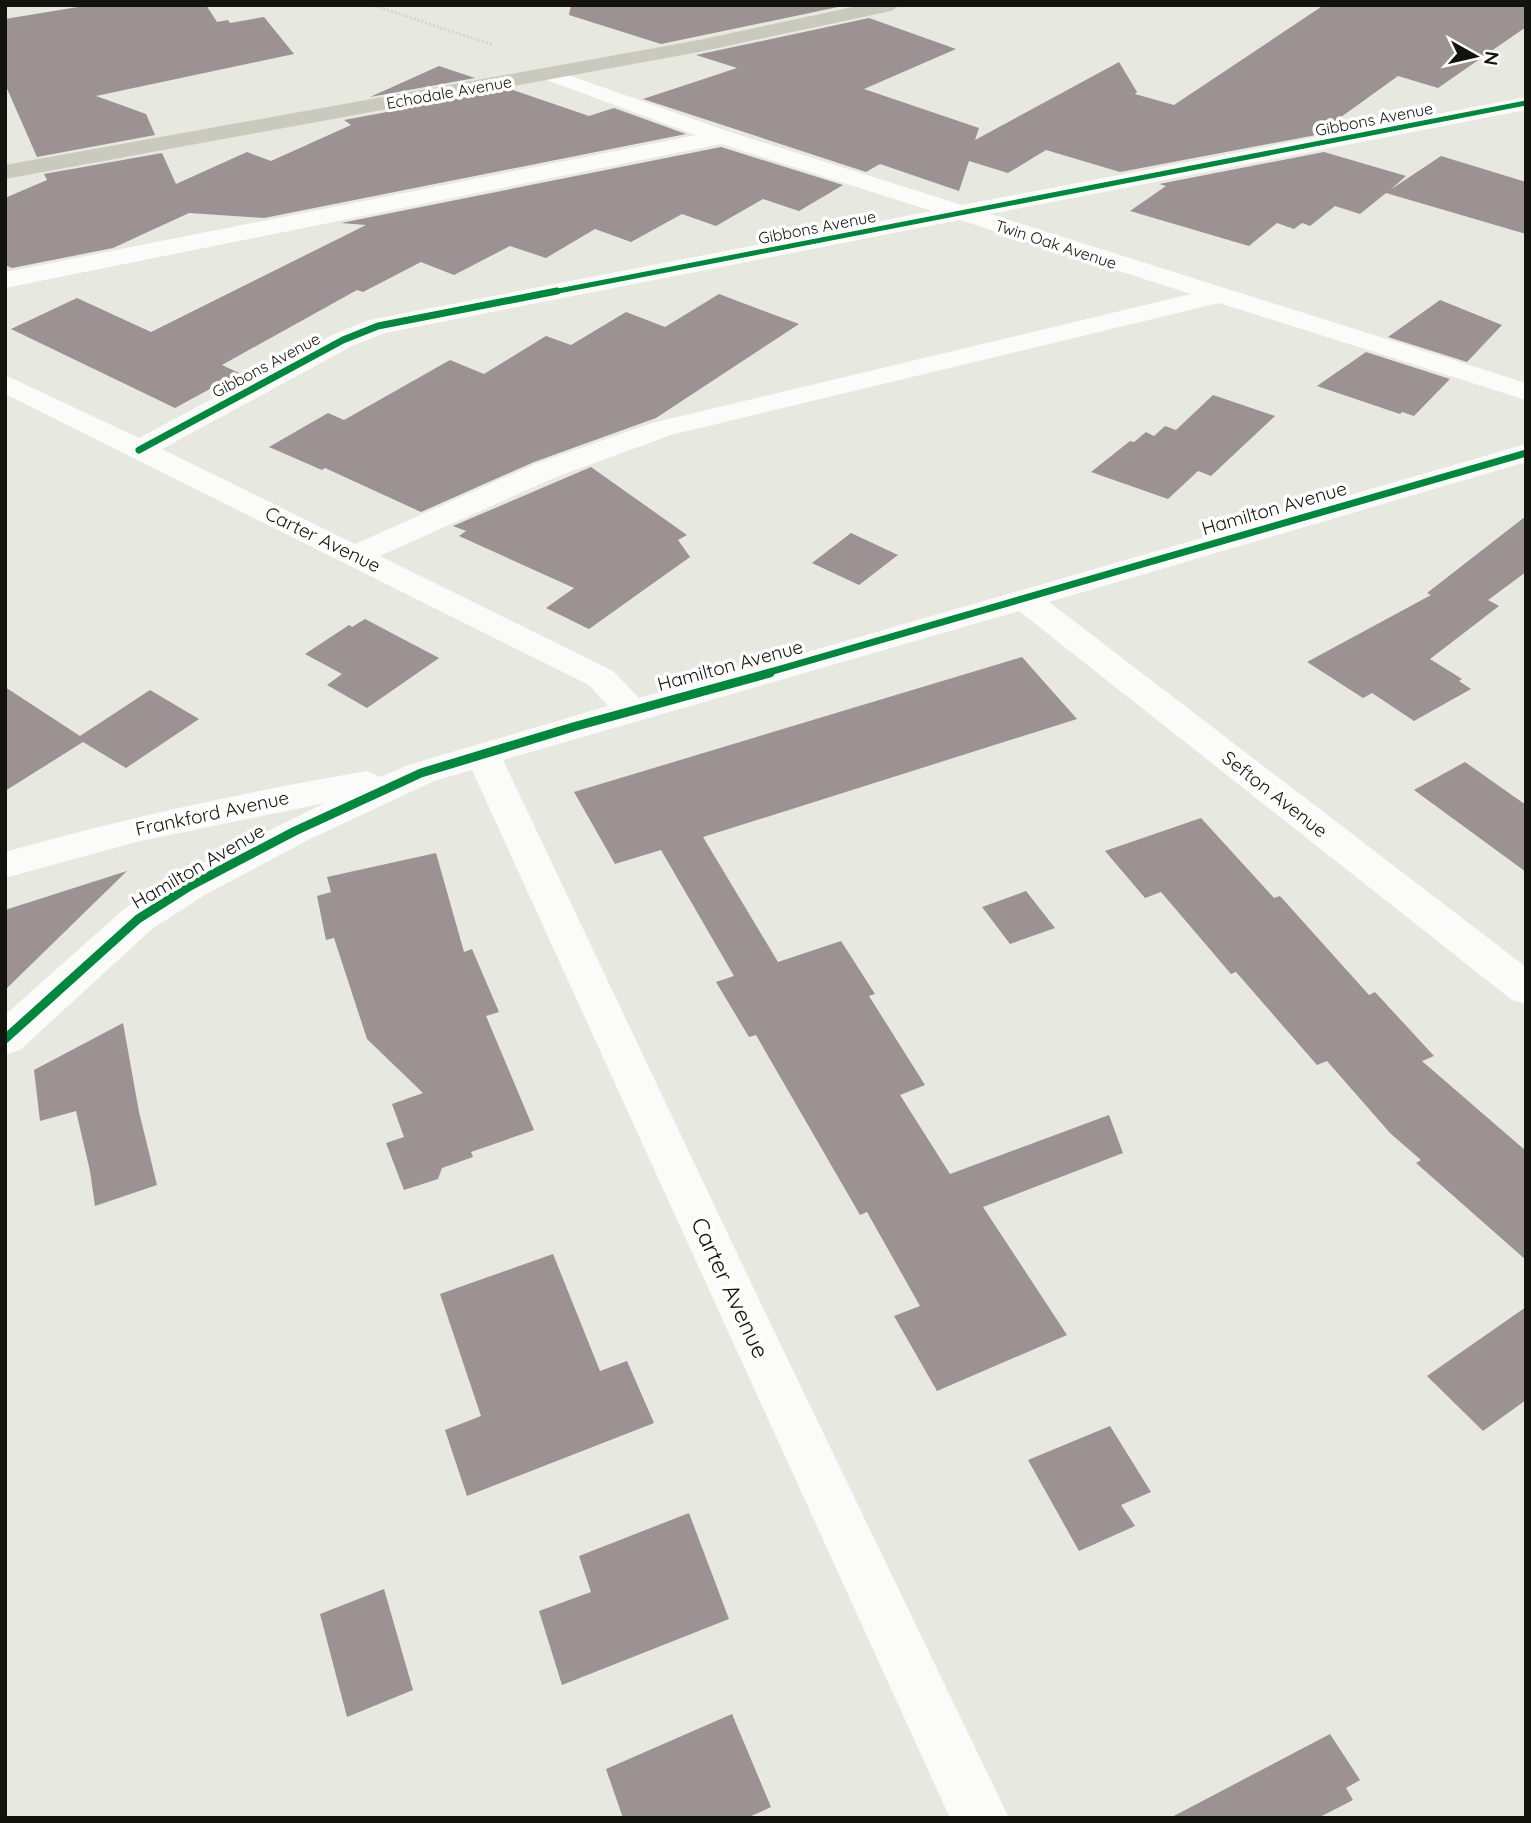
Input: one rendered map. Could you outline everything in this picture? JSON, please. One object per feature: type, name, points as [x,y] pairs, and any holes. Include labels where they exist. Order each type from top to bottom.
[{"type":"main road","name":"Echodale Avenue","points":[[5,172],[773,32],[891,5]]},
{"type":"street","name":"Twin Oak Avenue","points":[[559,72],[722,137],[1526,392]]},
{"type":"street","name":"Gibbons Avenue","points":[[139,450],[343,340],[378,326],[1526,103]]},
{"type":"street","points":[[5,280],[722,137]]},
{"type":"street","points":[[357,555],[545,471],[623,441],[1219,295]]},
{"type":"street","name":"Carter Avenue","points":[[5,383],[601,678],[631,710]]},
{"type":"street","name":"Hamilton Avenue","points":[[5,1039],[138,919],[190,886],[295,831],[421,774],[631,710],[1526,453]]},
{"type":"street","points":[[1485,465],[1526,482]]},
{"type":"street","name":"Sefton Avenue","points":[[1024,599],[1526,989]]},
{"type":"street","name":"Carter Avenue","points":[[483,755],[733,1296],[980,1818]]},
{"type":"street","name":"Frankford Avenue","points":[[5,865],[140,828],[257,802],[421,774]]},
{"type":"path","points":[[372,5],[559,72]]},
{"type":"building","points":[[90,5],[206,5],[217,22],[228,20],[230,23],[264,17],[294,54],[96,96],[146,114],[155,135],[37,157],[5,84],[5,19]]},
{"type":"building","points":[[571,5],[838,7],[661,44],[569,15]]},
{"type":"building","points":[[1324,5],[1526,5],[1526,27],[1438,88],[1398,76],[1316,135],[1120,172],[1046,150],[1008,173],[969,161],[959,191],[880,164],[866,172],[643,99],[737,68],[696,55],[869,18],[956,49],[864,89],[979,128],[975,140],[1119,62],[1137,92],[1135,94],[1174,105]]},
{"type":"building","points":[[439,66],[475,78],[370,97]]},
{"type":"building","points":[[510,89],[589,116],[614,108],[686,134],[264,218],[189,213],[113,248],[12,268],[5,265],[5,198],[47,180],[44,174],[162,153],[176,184],[247,152],[271,161],[351,125],[344,120]]},
{"type":"building","points":[[721,147],[843,185],[799,211],[763,199],[716,226],[682,214],[631,242],[595,229],[546,258],[510,246],[454,275],[421,262],[363,292],[357,290],[222,365],[239,373],[175,408],[11,329],[77,298],[151,332],[366,225],[341,223]]},
{"type":"building","points":[[1324,152],[1406,176],[1390,190],[1441,156],[1526,182],[1526,234],[1386,193],[1360,214],[1335,206],[1310,226],[1302,223],[1294,229],[1277,223],[1249,246],[1130,211],[1166,186],[1159,184]]},
{"type":"building","points":[[719,294],[799,324],[656,418],[534,462],[421,512],[325,468],[322,470],[269,447],[328,413],[344,420],[450,360],[484,374],[546,336],[571,345],[626,312],[665,327]]},
{"type":"building","points":[[1440,300],[1502,325],[1467,362],[1388,337]]},
{"type":"building","points":[[1366,352],[1450,379],[1414,416],[1402,412],[1400,414],[1317,386]]},
{"type":"building","points":[[1213,395],[1275,416],[1211,476],[1198,471],[1168,499],[1091,472],[1130,441],[1134,442],[1146,432],[1154,436],[1165,426],[1176,430]]},
{"type":"building","points":[[591,467],[687,535],[678,540],[690,557],[589,629],[546,608],[574,588],[459,536],[466,531],[453,526]]},
{"type":"building","points":[[1526,516],[1526,572],[1488,600],[1499,606],[1430,659],[1462,679],[1459,681],[1471,689],[1414,721],[1372,693],[1363,698],[1307,662],[1431,595],[1427,593]]},
{"type":"building","points":[[851,533],[898,555],[859,585],[812,563]]},
{"type":"building","points":[[365,619],[439,658],[367,708],[327,685],[342,674],[305,654],[349,625],[352,627]]},
{"type":"building","points":[[1022,657],[1077,719],[703,837],[778,962],[841,941],[875,994],[869,996],[925,1085],[900,1095],[950,1174],[1109,1115],[1123,1153],[983,1207],[1067,1335],[937,1391],[894,1316],[920,1306],[867,1212],[860,1215],[756,1035],[749,1037],[716,982],[734,976],[661,850],[615,864],[574,792]]},
{"type":"building","points":[[5,687],[80,736],[150,690],[199,719],[126,768],[83,742],[5,791]]},
{"type":"building","points":[[1465,762],[1526,805],[1526,872],[1414,790]]},
{"type":"building","points":[[1201,818],[1274,898],[1280,896],[1369,995],[1375,992],[1434,1056],[1422,1061],[1526,1151],[1526,1260],[1416,1163],[1421,1160],[1390,1133],[1327,1061],[1317,1065],[1236,972],[1231,974],[1161,892],[1145,898],[1105,851]]},
{"type":"building","points":[[436,853],[464,952],[472,949],[499,1012],[486,1016],[534,1130],[471,1152],[473,1157],[442,1168],[438,1179],[404,1190],[386,1143],[404,1137],[392,1104],[423,1093],[367,1039],[334,938],[326,940],[317,896],[331,892],[327,877]]},
{"type":"building","points":[[127,871],[5,990],[5,910]]},
{"type":"building","points":[[1026,891],[1055,928],[1010,944],[982,907]]},
{"type":"building","points":[[123,1023],[139,1112],[157,1185],[95,1206],[76,1111],[40,1121],[34,1070]]},
{"type":"building","points":[[553,1254],[600,1371],[627,1361],[654,1423],[467,1496],[445,1430],[481,1416],[440,1294]]},
{"type":"building","points":[[1526,1307],[1526,1400],[1483,1431],[1427,1376]]},
{"type":"building","points":[[1110,1426],[1151,1492],[1121,1505],[1135,1526],[1079,1551],[1028,1460]]},
{"type":"building","points":[[689,1513],[729,1619],[562,1685],[539,1611],[591,1592],[579,1556]]},
{"type":"building","points":[[384,1589],[413,1690],[347,1717],[320,1614]]},
{"type":"building","points":[[732,1714],[771,1807],[747,1818],[623,1818],[606,1769]]},
{"type":"building","points":[[1330,1734],[1360,1780],[1346,1788],[1353,1800],[1318,1818],[1170,1818]]},
{"type":"cycle path","points":[[139,450],[343,340],[378,326],[1526,103]]},
{"type":"cycle path","points":[[5,1039],[138,919],[190,886],[295,831],[421,773],[1526,453]]}]
